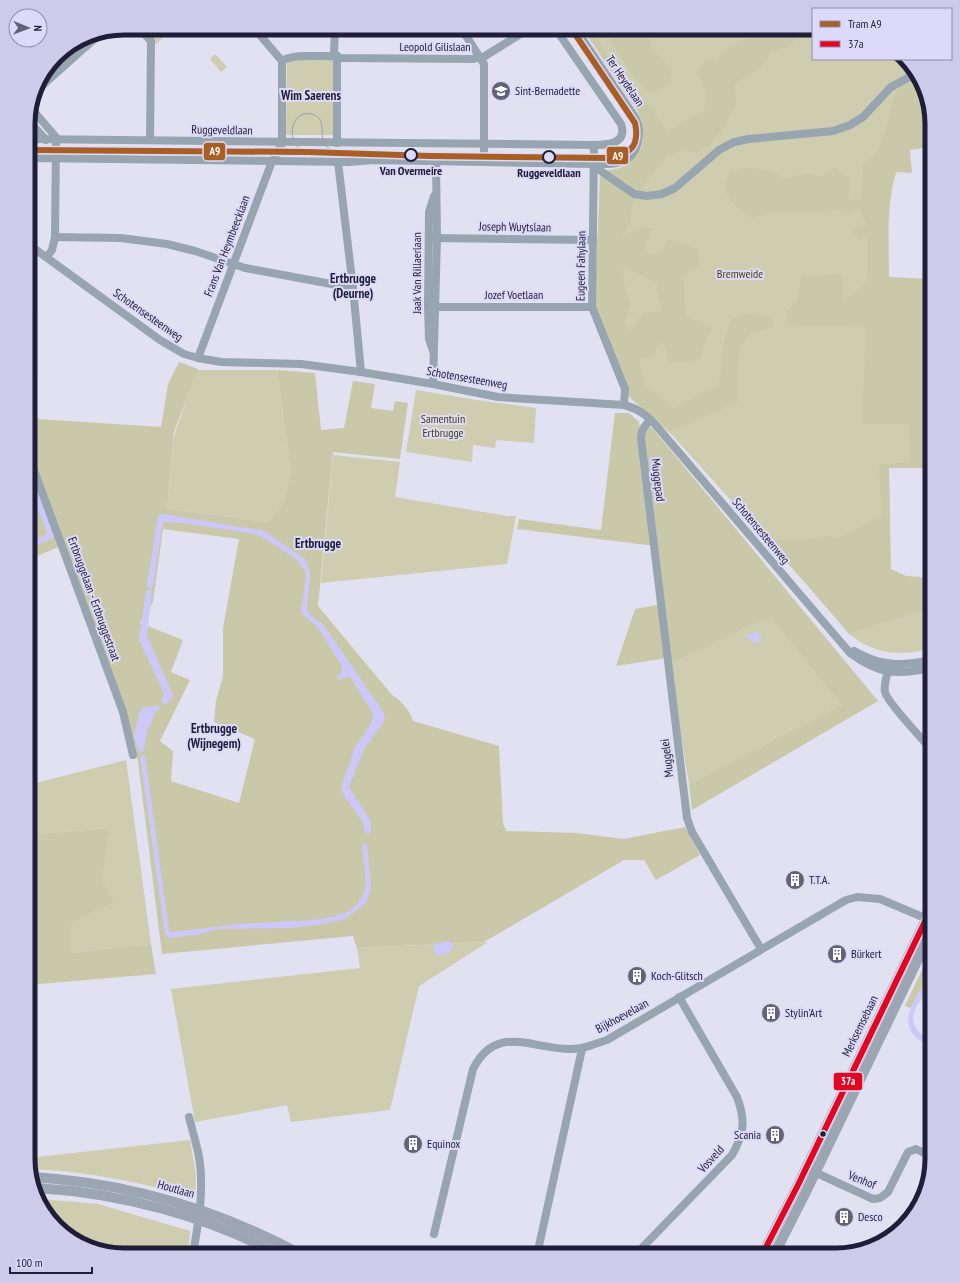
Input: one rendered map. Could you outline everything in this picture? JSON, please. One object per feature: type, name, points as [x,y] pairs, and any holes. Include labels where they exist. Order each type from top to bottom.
[{"type":"main road","name":"Merksemsebaan","points":[[774,1248],[925,928]]},
{"type":"main road","name":"Merksemsebaan","points":[[811,1170],[925,944]]},
{"type":"main road","name":"Houtlaan","points":[[37,1177],[78,1181],[150,1195],[200,1210],[274,1240],[289,1248]]},
{"type":"main road","name":"Houtlaan","points":[[40,1188],[77,1191],[129,1200],[198,1220],[240,1236],[265,1248]]},
{"type":"street","points":[[145,35],[151,41],[150,140]]},
{"type":"street","points":[[260,35],[282,61],[282,143]]},
{"type":"street","points":[[335,35],[337,140]]},
{"type":"street","points":[[465,35],[484,64],[484,162]]},
{"type":"street","name":"Leopold Gilislaan","points":[[282,61],[287,58],[336,54],[340,58],[480,58],[486,56],[519,35]]},
{"type":"street","name":"Ruggeveldlaan","points":[[56,144],[150,140],[282,143],[337,140],[594,146],[608,145],[616,142],[622,131],[620,124],[560,35]]},
{"type":"street","name":"Ter Heydelaan","points":[[580,35],[637,122],[640,135],[637,146],[622,162],[594,166]]},
{"type":"street","points":[[48,79],[76,49]]},
{"type":"street","points":[[35,158],[338,162],[374,160],[594,166],[634,194],[647,196],[662,194],[675,188],[719,150],[734,142],[749,139],[833,131],[850,125],[863,117],[891,87],[911,76]]},
{"type":"street","points":[[36,114],[55,136],[56,144],[55,237],[52,250],[47,257]]},
{"type":"street","points":[[35,128],[45,139],[56,144]]},
{"type":"street","points":[[35,139],[45,139]]},
{"type":"street","name":"Frans Van Heymbeecklaan","points":[[198,358],[273,161],[282,143]]},
{"type":"street","name":"Eugeen Fahylaan","points":[[594,146],[592,307],[625,389],[624,405]]},
{"type":"street","points":[[338,162],[361,372]]},
{"type":"street","name":"Jaak Van Rillaerlaan","points":[[433,384],[435,355],[432,307],[436,162]]},
{"type":"street","points":[[55,237],[127,239],[185,248],[234,263],[245,268],[353,288]]},
{"type":"street","name":"Joseph Wuytslaan","points":[[433,238],[593,240]]},
{"type":"street","name":"Schotensesteenweg","points":[[35,249],[160,340],[184,354],[198,358],[222,362],[301,364],[433,384],[498,397],[624,405],[640,411],[651,420],[842,644],[868,659],[889,668]]},
{"type":"street","name":"Jozef Voetlaan","points":[[432,307],[592,307]]},
{"type":"street","name":"Muggepad","points":[[651,420],[642,430],[641,438],[655,546]]},
{"type":"street","name":"Ertbruggelaan - Ertbruggestraat","points":[[35,473],[123,712],[133,754]]},
{"type":"street","name":"Muggelei","points":[[655,546],[688,820],[692,832],[761,949]]},
{"type":"street","points":[[889,668],[925,661]]},
{"type":"street","points":[[889,668],[902,673],[925,669]]},
{"type":"street","points":[[889,668],[885,693],[925,742]]},
{"type":"street","name":"Bijkhoevelaan","points":[[434,1234],[468,1085],[473,1069],[478,1060],[487,1050],[500,1043],[513,1041],[554,1048],[582,1049],[607,1040],[846,900],[857,897],[880,899],[925,918]]},
{"type":"street","name":"Vosveld","points":[[642,1248],[732,1156],[740,1141],[743,1131],[742,1108],[737,1097],[679,997]]},
{"type":"street","points":[[539,1248],[582,1049]]},
{"type":"street","points":[[189,1117],[200,1163],[201,1177],[200,1210],[195,1248]]},
{"type":"street","name":"Venhof","points":[[811,1170],[873,1199],[880,1198],[888,1192],[908,1152],[916,1149],[925,1154]]},
{"type":"green space","points":[[149,35],[166,35],[156,44]]},
{"type":"green space","name":"Bremweide","points":[[587,35],[812,35],[812,60],[898,60],[907,70],[913,81],[889,174],[882,327],[925,447],[925,467],[889,467],[890,566],[842,624],[673,436],[630,398],[595,313],[600,171],[625,166],[632,161],[641,149],[643,134],[637,111]]},
{"type":"green space","points":[[589,35],[596,35],[620,76],[651,108],[666,131],[705,110],[705,88],[697,72],[705,61],[717,61],[727,49],[754,35],[799,35],[791,44],[786,47],[772,51],[760,68],[735,84],[736,103],[726,125],[711,144],[696,153],[687,150],[667,156],[640,190],[632,204],[631,222],[621,238],[644,226],[653,229],[645,242],[647,253],[660,255],[669,239],[698,248],[700,268],[683,275],[686,316],[711,328],[699,360],[668,363],[666,347],[659,342],[652,358],[639,358],[644,385],[674,408],[719,385],[724,341],[732,319],[754,312],[774,318],[772,328],[751,333],[739,349],[737,402],[671,431],[631,397],[594,309],[601,171],[619,169],[634,159],[642,146],[643,123],[641,114]],"holes":[[[623,266],[648,279],[658,282],[657,289],[662,311],[643,313],[630,332],[625,323],[630,304],[624,283]]]},
{"type":"green space","points":[[609,35],[648,35],[651,39],[651,51],[663,59],[673,71],[669,84],[656,92],[645,89],[632,74],[610,40]]},
{"type":"green space","points":[[215,54],[227,67],[221,72],[210,59]]},
{"type":"green space","points":[[287,59],[335,59],[335,135],[286,135]]},
{"type":"green space","points":[[913,79],[920,95],[924,112],[925,148],[910,150],[912,173],[896,172],[889,211],[889,277],[925,279],[925,468],[889,468],[891,569],[906,576],[925,577],[925,610],[849,634],[769,540],[802,540],[826,536],[840,538],[882,515],[879,465],[910,462],[909,424],[862,424],[866,327],[787,325],[787,311],[798,300],[801,277],[843,274],[843,303],[867,281],[868,233],[860,240],[852,235],[853,228],[862,224],[867,227],[859,207],[848,214],[836,209],[822,212],[787,212],[773,210],[754,219],[735,205],[728,195],[725,183],[730,171],[747,168],[770,170],[784,179],[807,173],[822,177],[835,167],[850,178],[848,199],[861,200],[863,164],[877,152],[888,123],[894,97],[901,86]]},
{"type":"green space","points":[[179,362],[198,369],[174,432],[167,509],[268,522],[284,502],[291,472],[277,370],[315,373],[321,430],[344,428],[353,381],[375,384],[371,408],[393,411],[395,401],[408,403],[400,459],[333,452],[318,606],[392,695],[405,706],[413,721],[499,746],[503,823],[506,831],[577,833],[624,839],[685,827],[700,855],[656,880],[644,860],[624,860],[484,942],[357,948],[353,936],[162,954],[138,761],[128,722],[63,545],[35,557],[35,413],[38,419],[161,427],[168,384]],"holes":[[[163,529],[239,539],[223,628],[223,676],[216,701],[214,722],[255,739],[239,803],[171,781],[173,751],[160,741],[190,680],[171,672],[183,640],[140,623],[153,602]]]},
{"type":"green space","points":[[197,370],[277,370],[291,472],[284,502],[268,522],[167,509],[174,436]]},
{"type":"green space","name":"Samentuin Ertbrugge","points":[[416,390],[536,408],[534,443],[496,440],[495,448],[473,445],[472,462],[406,452]]},
{"type":"green space","points":[[615,413],[629,413],[639,422],[655,546],[517,529],[519,519],[601,530]]},
{"type":"green space","points":[[650,427],[878,701],[692,810],[689,784],[841,705],[770,617],[672,663],[644,432],[646,428]]},
{"type":"green space","points":[[333,455],[400,462],[395,497],[507,516],[516,516],[507,564],[321,583]]},
{"type":"green space","points":[[661,604],[667,658],[616,666],[635,609]]},
{"type":"green space","points":[[925,610],[925,650],[910,653],[879,650],[859,641],[849,634]]},
{"type":"green space","points":[[770,617],[841,705],[689,784],[680,731],[672,663]]},
{"type":"green space","points":[[126,760],[151,944],[71,953],[71,923],[115,902],[102,880],[110,828],[35,834],[35,783]]},
{"type":"green space","points":[[110,828],[102,880],[115,902],[71,923],[71,953],[151,944],[156,974],[35,984],[35,834]]},
{"type":"green space","points":[[488,942],[419,986],[390,1110],[291,1122],[287,1105],[195,1122],[171,989],[360,968],[357,948]]},
{"type":"green space","points":[[925,964],[925,985],[911,1008],[905,1006]]},
{"type":"green space","points":[[190,1140],[196,1175],[195,1197],[114,1178],[73,1172],[36,1169],[35,1157]]},
{"type":"green space","points":[[45,1199],[98,1204],[190,1231],[189,1248],[124,1248],[101,1245],[85,1239],[65,1226],[57,1218]]},
{"type":"shaded area","points":[[35,482],[54,535],[53,538],[35,546],[35,539],[44,536],[47,533],[35,501]]},
{"type":"shaded area","points":[[164,514],[265,531],[305,559],[310,575],[307,607],[308,613],[325,627],[384,713],[385,720],[364,749],[349,787],[371,822],[371,832],[369,834],[365,833],[363,822],[344,796],[342,787],[355,748],[370,726],[373,714],[351,678],[347,676],[340,680],[337,679],[342,672],[342,665],[323,635],[315,625],[301,613],[306,574],[305,571],[296,559],[266,539],[255,534],[184,523],[164,522],[153,587],[149,589],[147,585],[158,516]]},
{"type":"shaded area","points":[[146,591],[152,591],[147,636],[173,695],[172,699],[164,705],[161,700],[164,696],[163,691],[139,640]]},
{"type":"shaded area","points":[[757,632],[761,635],[760,641],[758,642],[754,643],[746,635]]},
{"type":"shaded area","points":[[158,705],[160,709],[155,712],[147,731],[144,751],[139,752],[134,736],[140,710]]},
{"type":"shaded area","points":[[145,755],[169,931],[172,932],[240,924],[314,920],[348,912],[356,905],[363,895],[366,886],[362,845],[365,843],[367,844],[371,888],[366,903],[345,919],[323,924],[291,928],[218,929],[196,935],[170,938],[165,934],[140,756]]},
{"type":"shaded area","points":[[448,941],[453,945],[450,951],[440,956],[435,954],[433,948],[437,943]]},
{"type":"shaded area","points":[[925,985],[925,996],[917,1006],[913,1016],[916,1028],[925,1037],[925,1043],[911,1032],[908,1019],[913,1003]]},
{"type":"tram line","name":"A9","points":[[35,150],[308,152],[430,156],[616,157],[628,152],[632,148],[636,138],[635,123],[576,35]]},
{"type":"tram line","points":[[308,152],[300,149],[295,144],[292,130],[298,117],[304,114],[311,114],[318,117],[321,121],[325,144],[330,149],[339,152]]},
{"type":"transit line","name":"37a","points":[[766,1248],[798,1185],[925,922]]},
{"type":"place","name":"Sint-Bernadette","points":[[501,91]]},
{"type":"place","name":"Van Overmeire","points":[[411,155]]},
{"type":"place","name":"Ruggeveldlaan","points":[[549,157]]},
{"type":"place","name":"T.T.A.","points":[[795,880]]},
{"type":"place","name":"Bürkert","points":[[837,954]]},
{"type":"place","name":"Koch-Glitsch","points":[[637,976]]},
{"type":"place","name":"Stylin'Art","points":[[771,1013]]},
{"type":"place","name":"Scania","points":[[775,1135]]},
{"type":"place","name":"Equinox","points":[[413,1144]]},
{"type":"place","name":"Desco","points":[[844,1217]]},
{"type":"district","name":"Wim Saerens","points":[[311,95]]},
{"type":"district","name":"Ertbrugge (Deurne)","points":[[353,286]]},
{"type":"district","name":"Ertbrugge","points":[[318,543]]},
{"type":"district","name":"Ertbrugge (Wijnegem)","points":[[214,736]]}]
